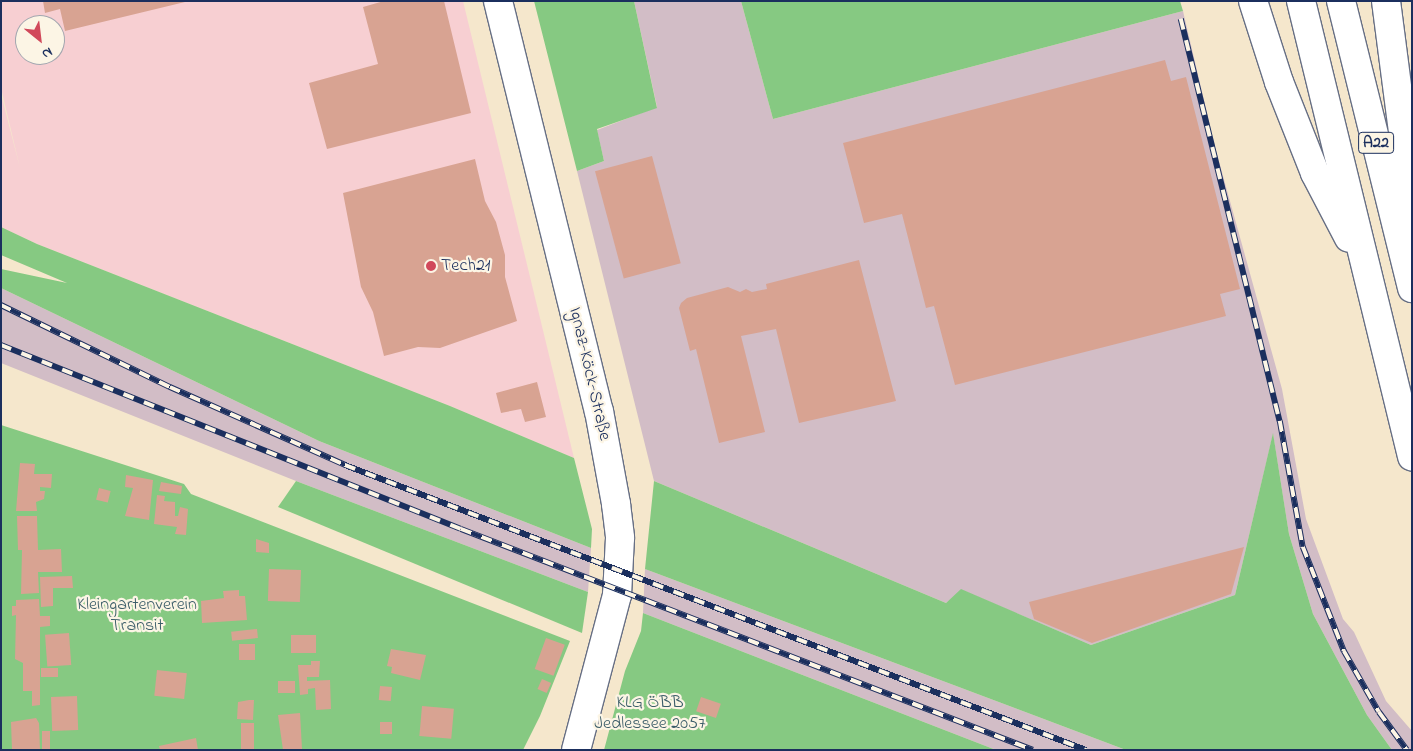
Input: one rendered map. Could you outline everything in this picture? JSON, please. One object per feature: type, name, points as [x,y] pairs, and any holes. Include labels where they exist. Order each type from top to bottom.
[{"type":"main road","name":"Ignaz-Köck-Straße","points":[[498,1],[599,411],[618,521],[617,595],[576,750]]},
{"type":"main road","points":[[1253,1],[1279,82],[1315,173],[1370,277]]},
{"type":"main road","name":"A22","points":[[1301,1],[1370,277],[1412,457]]},
{"type":"main road","name":"A22","points":[[1341,1],[1411,286]]},
{"type":"main road","points":[[1386,1],[1409,178],[1411,286]]},
{"type":"shaded area","points":[[1,1],[463,1],[574,458],[450,406],[37,244],[1,227],[1,94],[20,168],[1,88]]},
{"type":"shaded area","points":[[634,1],[741,1],[773,119],[1183,11],[1215,147],[1282,389],[1306,519],[1343,619],[1354,632],[1386,701],[1412,731],[1412,750],[1392,750],[1367,715],[1313,614],[1289,534],[1273,434],[1235,595],[1091,645],[962,590],[946,603],[654,481],[577,171],[604,161],[597,130],[657,107]]},
{"type":"shaded area","points":[[1,288],[319,441],[591,548],[588,592],[296,481],[1,363]]},
{"type":"shaded area","points":[[645,569],[1126,750],[996,750],[643,613]]},
{"type":"green space","points":[[534,1],[634,1],[657,108],[597,129],[604,161],[577,171]]},
{"type":"green space","points":[[741,1],[1180,1],[1183,11],[773,119]]},
{"type":"green space","points":[[1,227],[37,244],[450,406],[574,458],[592,529],[591,548],[319,441],[1,288],[1,269],[67,283],[1,255]]},
{"type":"green space","name":"Kleingartenverein Transit","points":[[1,425],[184,484],[191,494],[570,641],[540,716],[523,750],[1,750]]},
{"type":"green space","points":[[1273,433],[1289,534],[1313,614],[1367,715],[1392,750],[1126,750],[645,569],[654,481],[946,603],[961,589],[1091,645],[1235,595]]},
{"type":"green space","points":[[296,481],[588,592],[582,633],[278,507]]},
{"type":"green space","name":"KLG ÖBB Jedlessee 2057","points":[[643,613],[996,750],[604,750],[625,671],[641,631]]},
{"type":"building","points":[[43,1],[185,1],[65,31],[65,15],[61,15],[60,9],[45,13]]},
{"type":"building","points":[[384,1],[444,1],[471,113],[327,149],[309,83],[378,64],[363,7]]},
{"type":"building","points":[[1165,60],[1171,81],[1186,77],[1240,289],[1220,294],[1226,316],[955,385],[934,306],[926,308],[902,214],[864,223],[843,143]]},
{"type":"building","points":[[652,156],[681,263],[624,278],[595,171]]},
{"type":"building","name":"Tech21","points":[[475,159],[485,201],[496,222],[505,255],[505,277],[517,321],[440,348],[418,347],[384,356],[373,312],[361,287],[343,193]]},
{"type":"building","points":[[859,260],[896,401],[799,423],[776,329],[741,336],[765,432],[719,443],[696,349],[690,351],[679,308],[681,303],[687,298],[728,287],[740,292],[746,289],[752,292],[767,289],[766,284]]},
{"type":"building","points":[[537,382],[546,417],[525,422],[521,409],[501,413],[496,393]]},
{"type":"building","points":[[20,463],[35,464],[34,474],[52,474],[51,488],[40,487],[40,491],[45,491],[44,499],[36,502],[37,511],[16,511]]},
{"type":"building","points":[[126,475],[153,480],[149,520],[125,516],[133,488],[125,487]]},
{"type":"building","points":[[161,482],[182,486],[181,494],[159,491]]},
{"type":"building","points":[[99,488],[111,491],[108,503],[96,500]]},
{"type":"building","points":[[157,495],[165,496],[164,501],[175,502],[175,516],[178,516],[180,507],[188,509],[186,535],[175,534],[177,527],[154,524]]},
{"type":"building","points":[[17,516],[37,516],[38,550],[61,549],[62,572],[38,572],[39,593],[21,594],[22,550],[18,550]]},
{"type":"building","points":[[256,539],[269,543],[269,553],[256,552]]},
{"type":"building","points":[[1244,547],[1231,594],[1092,643],[1034,619],[1029,602]]},
{"type":"building","points":[[269,569],[301,570],[300,602],[268,601]]},
{"type":"building","points":[[72,576],[73,588],[53,588],[53,606],[41,607],[40,577]]},
{"type":"building","points":[[239,590],[239,596],[245,596],[247,620],[202,623],[201,601],[224,598],[223,591]]},
{"type":"building","points":[[39,599],[40,616],[50,616],[50,626],[40,627],[40,705],[32,706],[32,691],[23,691],[23,663],[15,659],[16,615],[12,616],[12,606],[16,606],[16,600]]},
{"type":"building","points":[[257,629],[258,638],[232,641],[231,632]]},
{"type":"building","points":[[69,633],[71,665],[47,667],[45,635]]},
{"type":"building","points":[[291,635],[316,635],[316,653],[291,653]]},
{"type":"building","points":[[546,638],[565,645],[554,676],[535,669]]},
{"type":"building","points":[[239,644],[255,644],[255,660],[239,660]]},
{"type":"building","points":[[391,649],[426,655],[420,680],[391,673],[392,667],[387,666]]},
{"type":"building","points":[[311,661],[320,661],[319,677],[307,677],[307,681],[330,680],[331,709],[316,710],[315,688],[308,689],[308,694],[300,695],[298,665],[311,665]]},
{"type":"building","points":[[41,668],[58,668],[58,677],[41,677]]},
{"type":"building","points":[[157,670],[187,673],[184,699],[154,696]]},
{"type":"building","points":[[542,679],[551,683],[547,693],[538,689]]},
{"type":"building","points":[[278,681],[295,681],[295,693],[278,693]]},
{"type":"building","points":[[380,686],[392,687],[391,701],[379,700]]},
{"type":"building","points":[[77,696],[78,730],[52,731],[51,697]]},
{"type":"building","points":[[701,697],[721,704],[716,718],[696,711]]},
{"type":"building","points":[[254,700],[253,720],[237,719],[238,702]]},
{"type":"building","points":[[422,706],[454,709],[451,739],[419,736]]},
{"type":"building","points":[[300,713],[302,749],[283,750],[278,715]]},
{"type":"building","points":[[36,718],[39,723],[40,750],[12,750],[11,722]]},
{"type":"building","points":[[380,722],[392,722],[392,734],[380,734]]},
{"type":"building","points":[[241,723],[254,723],[254,750],[241,750]]},
{"type":"building","points":[[42,731],[50,731],[50,750],[42,750]]},
{"type":"building","points":[[196,738],[198,750],[160,750],[159,746]]},
{"type":"railway","points":[[1181,19],[1280,421],[1303,547],[1344,651],[1379,712],[1407,750]]},
{"type":"railway","points":[[1,305],[170,387],[345,465],[1086,750]]},
{"type":"railway","points":[[1,345],[461,529],[1033,750]]},
{"type":"place","name":"Tech21","points":[[431,266]]}]
